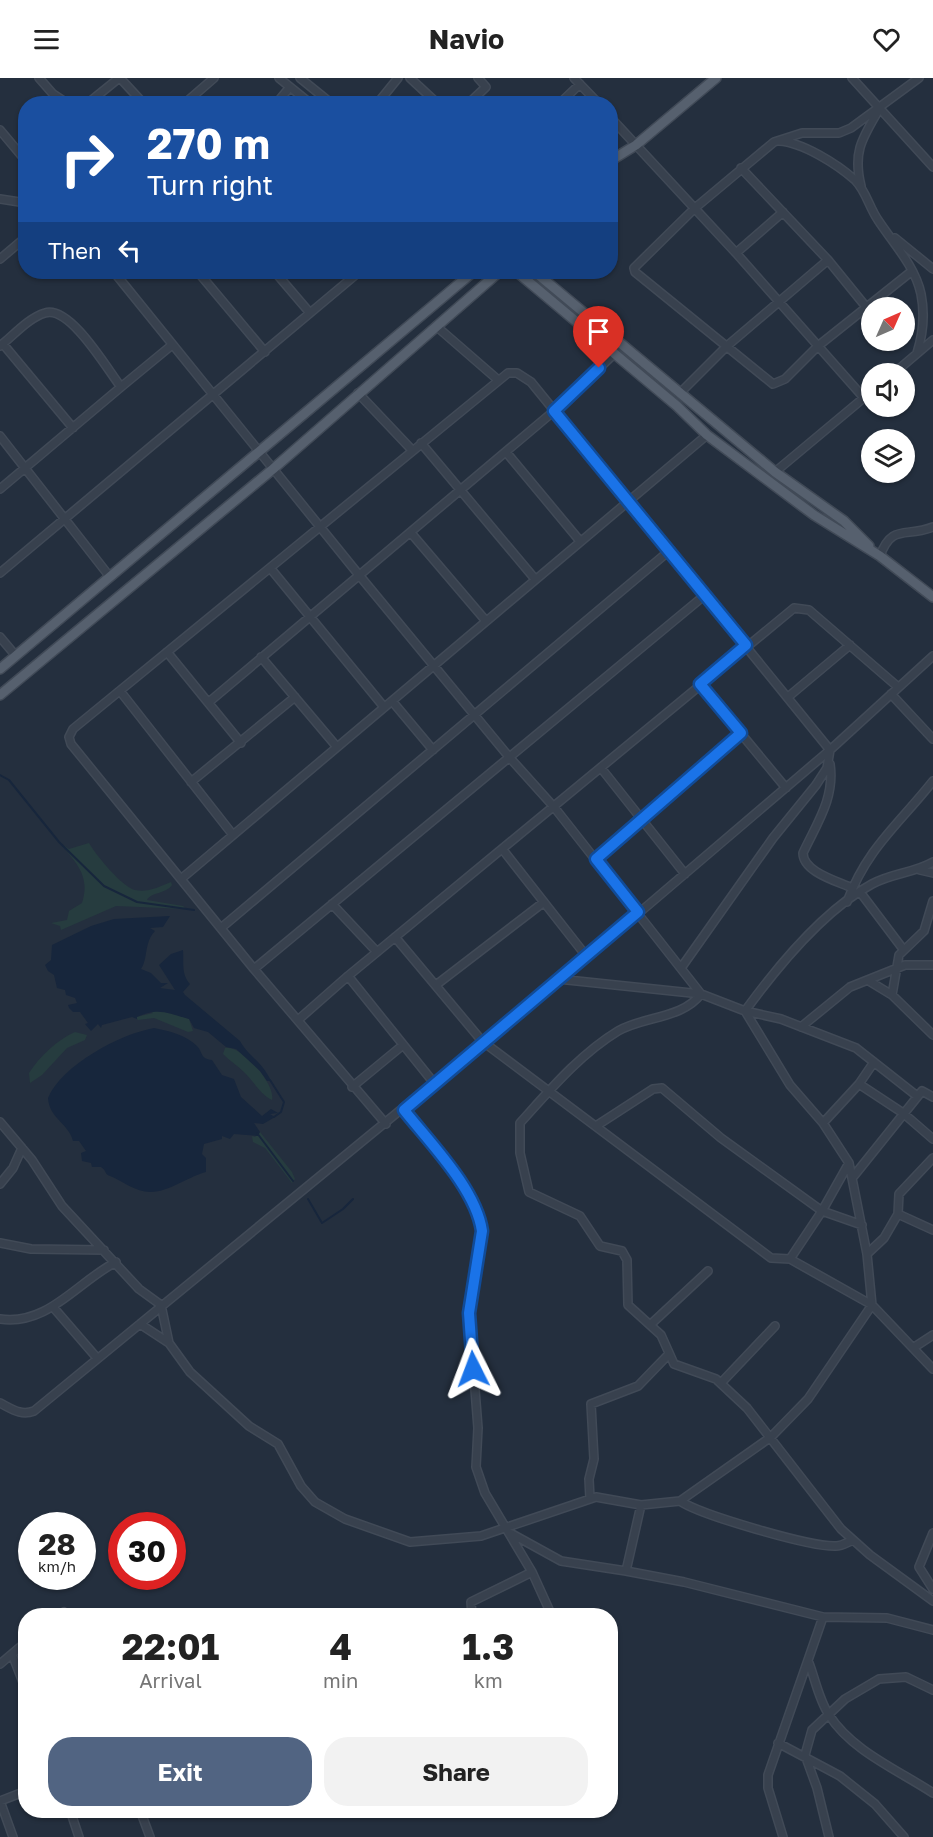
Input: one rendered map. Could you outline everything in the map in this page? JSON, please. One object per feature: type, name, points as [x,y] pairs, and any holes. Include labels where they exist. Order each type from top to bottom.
[{"type":"main road","points":[[618,156],[636,145],[716,78]]},
{"type":"main road","points":[[0,669],[465,279]]},
{"type":"main road","points":[[0,695],[273,469],[491,279]]},
{"type":"main road","points":[[524,279],[677,406],[707,435],[814,515],[880,556],[933,597]]},
{"type":"main road","points":[[543,279],[775,472],[844,521],[880,556]]},
{"type":"main road","points":[[84,600],[96,614]]},
{"type":"street","points":[[39,78],[56,96]]},
{"type":"street","points":[[97,96],[120,78],[137,96]]},
{"type":"street","points":[[193,96],[214,78]]},
{"type":"street","points":[[279,78],[301,96]]},
{"type":"street","points":[[300,78],[322,96]]},
{"type":"street","points":[[383,96],[398,78]]},
{"type":"street","points":[[410,78],[429,96]]},
{"type":"street","points":[[476,96],[486,87],[478,78]]},
{"type":"street","points":[[574,78],[591,96]]},
{"type":"street","points":[[852,78],[933,167]]},
{"type":"street","points":[[861,313],[818,346],[785,379],[773,384],[634,268],[695,208],[774,142],[802,133],[839,133],[851,128],[879,110],[919,78]]},
{"type":"street","points":[[568,96],[580,84]]},
{"type":"street","points":[[283,96],[290,87]]},
{"type":"street","points":[[879,110],[857,155],[856,166],[862,189],[878,220],[912,271],[922,305],[923,326],[917,353]]},
{"type":"street","points":[[618,126],[736,253],[861,395]]},
{"type":"street","points":[[0,130],[18,151]]},
{"type":"street","points":[[774,142],[790,142],[808,148],[849,176],[862,189]]},
{"type":"street","points":[[741,168],[828,260],[861,301]]},
{"type":"street","points":[[0,200],[18,202]]},
{"type":"street","points":[[736,253],[783,212]]},
{"type":"street","points":[[888,232],[933,269]]},
{"type":"street","points":[[0,259],[18,244]]},
{"type":"street","points":[[680,393],[727,346],[828,260]]},
{"type":"street","points":[[880,297],[912,271]]},
{"type":"street","points":[[120,279],[359,575],[510,758],[554,807],[701,994]]},
{"type":"street","points":[[204,279],[265,352]]},
{"type":"street","points":[[281,279],[310,313]]},
{"type":"street","points":[[0,573],[351,279]]},
{"type":"street","points":[[73,428],[2,345],[44,313],[57,312],[74,324],[121,387]]},
{"type":"street","points":[[436,326],[497,379]]},
{"type":"street","points":[[906,363],[933,340]]},
{"type":"street","points":[[0,489],[172,345]]},
{"type":"street","points":[[209,702],[554,411],[614,354]]},
{"type":"street","points":[[386,1124],[352,1087],[254,969],[71,744],[69,737],[73,729],[271,569],[497,379],[508,373],[525,377],[830,750],[831,788],[826,806],[803,853],[803,859],[811,868],[852,888]]},
{"type":"street","points":[[358,393],[412,450]]},
{"type":"street","points":[[775,472],[861,400]]},
{"type":"street","points":[[181,879],[707,435]]},
{"type":"street","points":[[0,436],[110,577]]},
{"type":"street","points":[[421,443],[535,579]]},
{"type":"street","points":[[506,452],[580,541]]},
{"type":"street","points":[[880,556],[885,542],[891,536],[933,527]]},
{"type":"street","points":[[411,533],[486,621]]},
{"type":"street","points":[[221,928],[669,551]]},
{"type":"street","points":[[271,569],[384,707]]},
{"type":"street","points":[[254,969],[705,595]]},
{"type":"street","points":[[298,1020],[746,645],[794,608],[801,607],[808,610],[898,687]]},
{"type":"street","points":[[0,637],[16,656]]},
{"type":"street","points":[[788,697],[850,645]]},
{"type":"street","points":[[167,652],[241,743]]},
{"type":"street","points":[[0,1403],[26,1414],[34,1411],[404,1110],[483,1041],[587,957],[830,750],[933,656]]},
{"type":"street","points":[[261,657],[338,747]]},
{"type":"street","points":[[700,684],[786,788]]},
{"type":"street","points":[[120,691],[234,835]]},
{"type":"street","points":[[891,694],[932,737]]},
{"type":"street","points":[[191,782],[295,697]]},
{"type":"street","points":[[392,701],[433,750]]},
{"type":"street","points":[[596,859],[741,733]]},
{"type":"street","points":[[681,968],[773,838],[816,785],[830,762]]},
{"type":"street","points":[[601,768],[685,874]]},
{"type":"street","points":[[847,902],[867,857],[933,781]]},
{"type":"street","points":[[503,849],[587,957]]},
{"type":"street","points":[[745,1011],[772,975],[847,902],[885,878],[920,870],[933,862]]},
{"type":"street","points":[[920,870],[933,873]]},
{"type":"street","points":[[860,892],[903,949]]},
{"type":"street","points":[[892,995],[895,969],[903,949],[924,931],[933,901]]},
{"type":"street","points":[[436,986],[544,902]]},
{"type":"street","points":[[332,904],[377,952]]},
{"type":"street","points":[[395,937],[483,1041],[771,1258],[790,1259],[872,1305],[933,1369]]},
{"type":"street","points":[[801,1027],[841,993],[895,969],[913,964],[933,965]]},
{"type":"street","points":[[348,976],[435,1083]]},
{"type":"street","points":[[558,979],[701,994],[856,1048],[917,1096]]},
{"type":"street","points":[[869,981],[892,995],[933,1035]]},
{"type":"street","points":[[701,994],[689,1007],[618,1031],[588,1054],[550,1090],[520,1123],[518,1129],[525,1184],[529,1192],[538,1198],[583,1218],[591,1236],[600,1246],[616,1248],[626,1255],[628,1305],[661,1335],[674,1364],[721,1383],[771,1437],[831,1518],[853,1540],[933,1601]]},
{"type":"street","points":[[140,1324],[169,1343],[189,1372],[254,1430],[278,1444],[299,1483],[312,1499],[345,1519],[410,1542],[466,1539],[509,1530],[590,1499],[602,1497],[641,1505],[680,1501],[771,1437],[808,1399],[872,1305],[867,1254],[849,1163],[823,1123],[790,1085],[745,1011]]},
{"type":"street","points":[[352,1087],[403,1046]]},
{"type":"street","points":[[823,1123],[860,1084],[874,1062]]},
{"type":"street","points":[[860,1084],[903,1113],[933,1139]]},
{"type":"street","points":[[596,1126],[653,1089],[662,1088],[721,1138],[822,1211],[862,1225]]},
{"type":"street","points":[[853,1177],[923,1090],[933,1097]]},
{"type":"street","points":[[404,1110],[465,1190],[480,1223],[482,1231],[469,1313],[478,1428],[476,1467],[485,1493],[509,1530],[548,1608]]},
{"type":"street","points":[[0,1122],[22,1148],[62,1206],[139,1289],[162,1305],[169,1343]]},
{"type":"street","points":[[0,1184],[13,1168],[22,1148]]},
{"type":"street","points":[[867,1254],[884,1238],[898,1214],[899,1194],[933,1158]]},
{"type":"street","points":[[790,1259],[822,1211],[849,1163]]},
{"type":"street","points":[[898,1214],[933,1230]]},
{"type":"street","points":[[0,1243],[31,1249],[104,1250]]},
{"type":"street","points":[[0,1319],[22,1320],[53,1307],[88,1277],[116,1262]]},
{"type":"street","points":[[650,1325],[708,1271]]},
{"type":"street","points":[[53,1307],[97,1358]]},
{"type":"street","points":[[721,1383],[775,1326]]},
{"type":"street","points":[[913,1348],[933,1335]]},
{"type":"street","points":[[590,1499],[589,1479],[594,1459],[591,1404],[638,1386],[668,1354]]},
{"type":"street","points":[[680,1501],[696,1510],[795,1538],[837,1546],[853,1540]]},
{"type":"street","points":[[626,1571],[641,1505]]},
{"type":"street","points":[[509,1530],[561,1561],[684,1582],[823,1617],[887,1618],[933,1630]]},
{"type":"street","points":[[933,1533],[919,1567],[933,1589]]},
{"type":"street","points":[[471,1608],[471,1602],[532,1572]]},
{"type":"street","points":[[783,1837],[768,1788],[768,1774],[809,1663],[823,1617]]},
{"type":"street","points":[[0,1664],[18,1649]]},
{"type":"street","points":[[12,1654],[18,1669]]},
{"type":"street","points":[[809,1663],[828,1714],[842,1731],[864,1749],[932,1791]]},
{"type":"street","points":[[829,1837],[818,1788],[805,1755],[812,1730],[828,1714],[861,1689],[889,1676],[906,1677],[933,1690]]},
{"type":"street","points":[[778,1743],[799,1755],[805,1755],[861,1792],[904,1837]]},
{"type":"street","points":[[13,1837],[0,1801],[18,1794]]},
{"type":"street","points":[[73,1818],[79,1837]]},
{"type":"street","points":[[143,1818],[150,1837]]},
{"type":"green space","points":[[59,842],[69,849],[89,843],[117,877],[135,890],[158,888],[171,882],[172,885],[169,888],[147,900],[183,906],[186,909],[116,906],[61,930],[60,926],[51,923],[67,920],[69,911],[82,903],[84,884],[76,863]]},
{"type":"green space","points":[[150,1011],[168,1011],[189,1019],[193,1031],[188,1032],[154,1018],[138,1020],[136,1017],[153,1013]]},
{"type":"green space","points":[[75,1032],[87,1035],[85,1040],[67,1048],[42,1075],[30,1083],[29,1073],[38,1061],[55,1044]]},
{"type":"green space","points":[[225,1048],[232,1048],[240,1052],[256,1067],[269,1085],[272,1100],[264,1095],[245,1073],[223,1054]]},
{"type":"green space","points":[[260,1132],[292,1172],[295,1179],[292,1183],[265,1148],[253,1142],[252,1136],[255,1137]]},
{"type":"water","points":[[170,916],[163,927],[150,928],[155,931],[149,940],[141,969],[151,973],[161,983],[168,983],[160,988],[175,990],[159,965],[171,954],[183,950],[184,972],[190,984],[183,992],[185,995],[240,1041],[264,1069],[271,1081],[267,1081],[260,1071],[236,1049],[226,1047],[208,1032],[194,1028],[189,1019],[175,1015],[151,1012],[137,1019],[132,1017],[102,1025],[101,1028],[98,1024],[91,1031],[80,1012],[73,1012],[69,1008],[68,1005],[77,1003],[75,998],[66,995],[65,990],[57,988],[54,975],[45,965],[51,960],[52,945],[91,926],[114,919]]},
{"type":"water","points":[[154,1028],[177,1034],[193,1042],[204,1057],[212,1060],[222,1075],[234,1079],[241,1097],[262,1116],[271,1109],[278,1113],[270,1114],[275,1117],[263,1124],[254,1123],[260,1132],[258,1136],[234,1134],[230,1139],[222,1136],[222,1139],[204,1144],[202,1154],[206,1158],[206,1172],[164,1190],[145,1192],[108,1175],[101,1167],[92,1167],[91,1163],[82,1161],[81,1153],[86,1151],[79,1141],[73,1141],[71,1135],[55,1116],[48,1098],[66,1074],[94,1053],[125,1037]]},
{"type":"waterway","points":[[0,775],[9,780],[59,842],[104,886],[137,902],[194,910]]},
{"type":"waterway","points":[[270,1080],[284,1102],[281,1112],[274,1117]]},
{"type":"waterway","points":[[257,1133],[293,1181]]},
{"type":"waterway","points":[[308,1199],[322,1223],[353,1199]]},
{"type":"route","points":[[473,1369],[469,1313],[482,1231],[480,1223],[465,1190],[404,1110],[638,912],[596,859],[741,733],[700,684],[746,645],[554,411],[599,368]]}]
